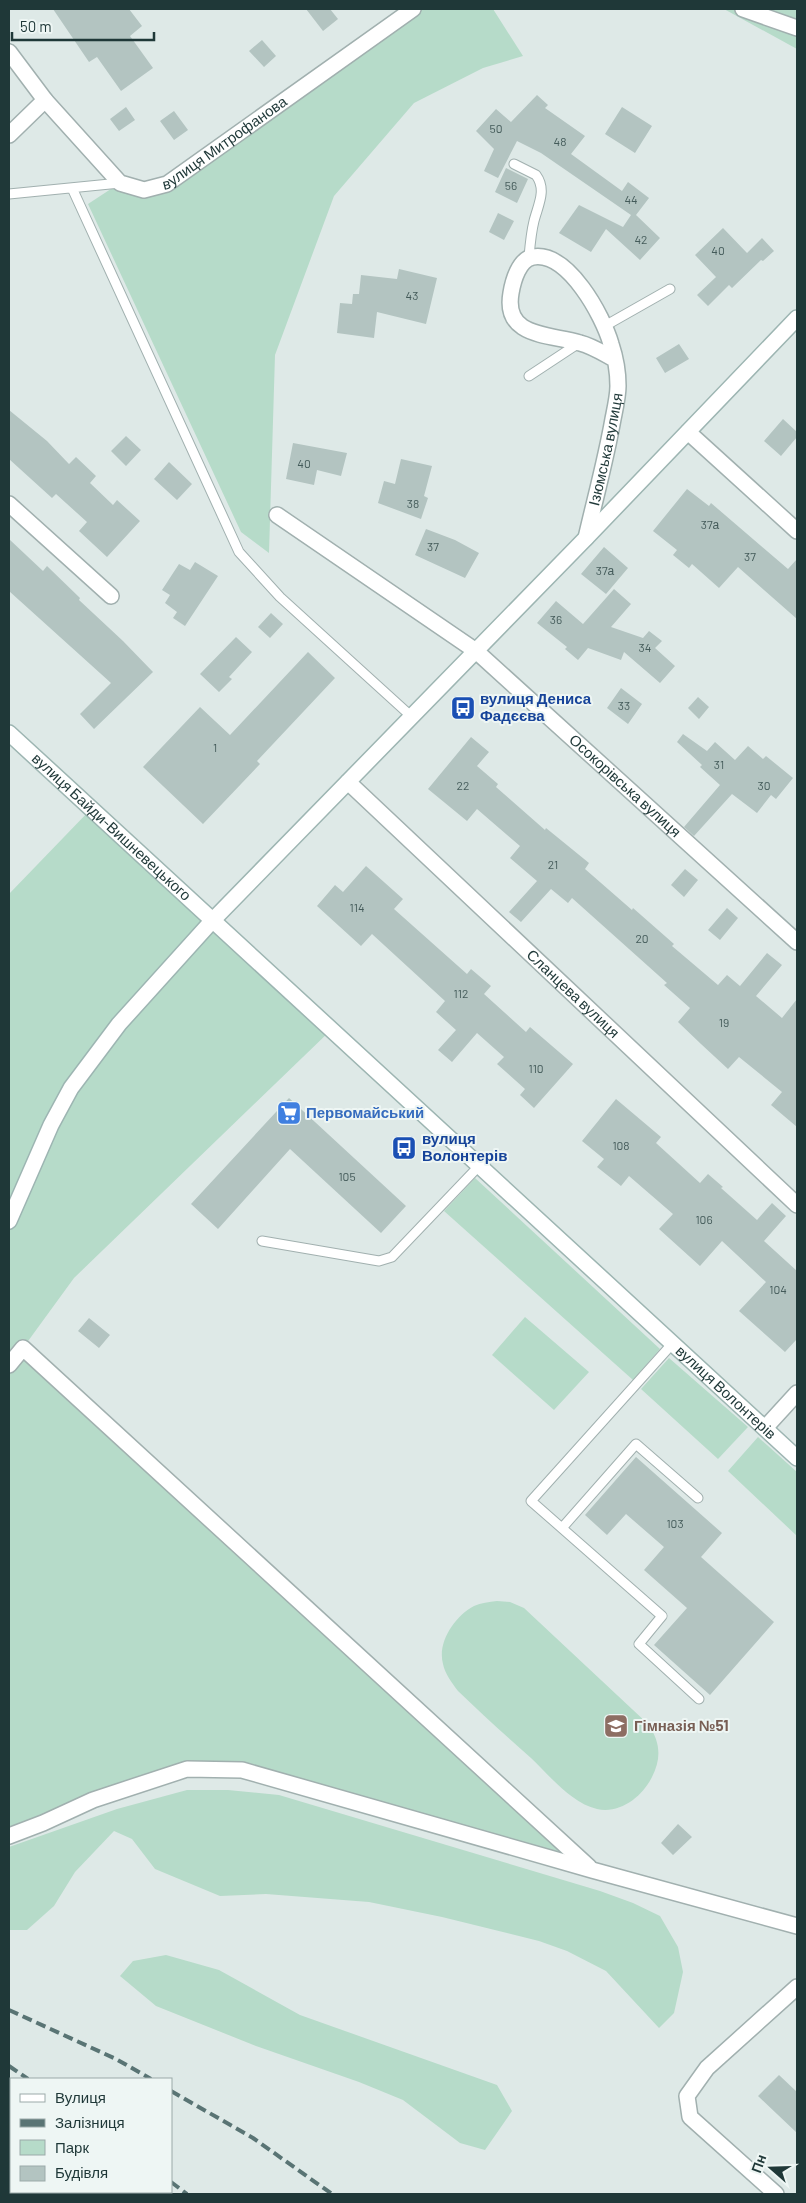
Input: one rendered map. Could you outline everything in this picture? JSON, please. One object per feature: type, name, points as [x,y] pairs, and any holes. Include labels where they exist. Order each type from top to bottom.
[{"type":"street","name":"вулиця Митрофанова","points":[[120,184],[144,190],[167,184],[413,9]]},
{"type":"street","points":[[743,9],[797,28]]},
{"type":"street","points":[[9,52],[45,100],[120,184]]},
{"type":"street","points":[[9,135],[45,100]]},
{"type":"street","name":"Ізюмська вулиця","points":[[529,258],[542,255],[556,261],[570,271],[592,304],[611,344],[618,387],[610,434],[586,538]]},
{"type":"street","points":[[529,258],[519,268],[513,282],[510,315],[522,328],[549,337],[579,342],[614,359]]},
{"type":"street","points":[[9,1221],[50,1124],[71,1088],[119,1024],[212,920],[586,538],[797,318]]},
{"type":"street","points":[[688,432],[797,531]]},
{"type":"street","points":[[9,504],[111,596]]},
{"type":"street","name":"Осокорівська вулиця","points":[[277,515],[476,651],[796,940]]},
{"type":"street","name":"вулиця Байди-Вишневецького","points":[[9,733],[212,920]]},
{"type":"street","name":"Сланцева вулиця","points":[[348,782],[797,1205]]},
{"type":"street","name":"вулиця Волонтерів","points":[[212,920],[797,1458]]},
{"type":"street","points":[[9,1364],[23,1348],[592,1870]]},
{"type":"street","points":[[765,1428],[797,1393]]},
{"type":"street","points":[[9,1836],[93,1800],[187,1769],[242,1770],[592,1870],[797,1926]]},
{"type":"street","points":[[776,2194],[690,2117],[687,2096],[707,2068],[797,1987]]},
{"type":"lane","points":[[514,164],[536,174],[540,180],[540,203],[530,240],[529,258]]},
{"type":"lane","points":[[9,194],[120,184]]},
{"type":"lane","points":[[72,188],[239,552],[280,597],[412,717]]},
{"type":"lane","points":[[603,327],[670,290]]},
{"type":"lane","points":[[529,376],[579,342]]},
{"type":"lane","points":[[262,1241],[380,1261],[392,1257],[479,1166]]},
{"type":"lane","points":[[673,1343],[531,1501],[662,1616],[639,1644],[699,1699]]},
{"type":"lane","points":[[562,1528],[636,1444],[698,1498]]},
{"type":"green space","points":[[413,9],[493,9],[523,56],[483,68],[414,103],[334,196],[275,355],[269,553],[241,532],[88,204],[120,183],[167,184]]},
{"type":"green space","points":[[724,9],[797,9],[797,49]]},
{"type":"green space","points":[[91,809],[331,1030],[74,1278],[23,1348],[592,1870],[242,1770],[187,1769],[9,1836],[9,894]]},
{"type":"green space","points":[[475,1178],[660,1349],[633,1380],[444,1211]]},
{"type":"green space","points":[[525,1317],[589,1372],[554,1410],[492,1355]]},
{"type":"green space","points":[[669,1358],[748,1427],[718,1459],[641,1389]]},
{"type":"green space","points":[[758,1437],[797,1472],[797,1536],[728,1471]]},
{"type":"green space","points":[[510,1602],[524,1608],[648,1724],[652,1730],[658,1750],[655,1770],[648,1784],[629,1802],[614,1809],[597,1809],[587,1806],[569,1795],[458,1691],[451,1682],[444,1668],[442,1656],[445,1639],[449,1630],[467,1610],[482,1603]]},
{"type":"green space","points":[[187,1790],[228,1790],[279,1795],[600,1891],[633,1903],[660,1916],[678,1947],[683,1972],[674,2013],[659,2028],[606,1971],[567,1951],[539,1941],[442,1917],[369,1902],[266,1894],[220,1896],[155,1869],[132,1839],[114,1831],[75,1872],[54,1906],[27,1930],[9,1930],[9,1847],[117,1809]]},
{"type":"green space","points":[[166,1955],[219,1970],[300,2015],[497,2085],[512,2111],[485,2150],[460,2143],[403,2100],[359,2082],[256,2046],[156,2006],[120,1976],[133,1961]]},
{"type":"building","points":[[53,9],[129,9],[142,26],[130,36],[153,68],[121,91],[97,57],[89,62]]},
{"type":"building","points":[[306,9],[330,9],[338,19],[323,31]]},
{"type":"building","points":[[262,40],[276,56],[264,67],[249,51]]},
{"type":"building","points":[[537,95],[548,105],[545,108],[585,136],[571,154],[622,191],[628,182],[649,198],[636,215],[660,238],[640,260],[606,229],[591,252],[559,233],[579,205],[623,227],[631,215],[541,153],[517,141],[498,178],[484,171],[494,149],[476,131],[496,109],[511,122]]},
{"type":"building","points":[[126,107],[135,120],[119,131],[110,119]]},
{"type":"building","points":[[622,107],[652,126],[635,153],[605,134]]},
{"type":"building","points":[[174,111],[188,130],[174,140],[160,121]]},
{"type":"building","points":[[506,168],[528,179],[517,203],[495,192]]},
{"type":"building","points":[[498,213],[514,221],[504,240],[489,232]]},
{"type":"building","points":[[723,228],[747,253],[762,238],[774,251],[763,261],[761,260],[732,288],[729,285],[708,306],[697,295],[716,277],[695,255]]},
{"type":"building","points":[[399,269],[437,278],[426,324],[377,312],[374,338],[337,333],[340,303],[352,304],[353,294],[359,294],[361,275],[397,279]]},
{"type":"building","points":[[679,344],[689,359],[665,373],[656,358]]},
{"type":"building","points":[[9,410],[47,441],[69,464],[76,457],[96,476],[90,483],[113,505],[117,500],[140,521],[107,557],[79,531],[87,522],[56,494],[52,498],[9,459]]},
{"type":"building","points":[[783,419],[797,432],[797,437],[781,456],[764,441]]},
{"type":"building","points":[[126,436],[141,450],[126,466],[111,451]]},
{"type":"building","points":[[293,443],[347,453],[341,476],[317,470],[314,485],[286,479]]},
{"type":"building","points":[[401,459],[432,466],[424,496],[428,498],[421,519],[378,503],[384,481],[395,484]]},
{"type":"building","points":[[169,462],[192,484],[177,500],[154,479]]},
{"type":"building","points":[[687,489],[709,506],[711,503],[788,569],[797,559],[797,619],[738,567],[719,588],[692,564],[689,568],[673,555],[677,550],[653,531]]},
{"type":"building","points":[[426,529],[455,540],[479,553],[465,578],[415,555]]},
{"type":"building","points":[[9,539],[43,571],[47,566],[153,672],[94,729],[80,714],[111,683],[9,591]]},
{"type":"building","points":[[604,547],[628,568],[606,594],[581,574]]},
{"type":"building","points":[[195,562],[218,576],[185,626],[173,618],[177,612],[165,603],[170,595],[162,590],[179,564],[190,570]]},
{"type":"building","points":[[614,589],[631,604],[611,627],[643,638],[649,631],[662,641],[655,648],[675,666],[660,683],[624,652],[621,660],[588,648],[578,660],[565,649],[567,647],[537,623],[556,601],[583,624]]},
{"type":"building","points":[[271,613],[283,624],[270,638],[258,627]]},
{"type":"building","points":[[236,637],[252,652],[229,677],[232,679],[219,692],[200,674]]},
{"type":"building","points":[[308,652],[335,678],[257,761],[260,764],[203,824],[143,767],[200,707],[230,735]]},
{"type":"building","points":[[621,688],[642,704],[628,724],[607,708]]},
{"type":"building","points":[[698,697],[709,707],[699,719],[688,708]]},
{"type":"building","points":[[683,734],[707,751],[715,742],[735,760],[748,746],[763,759],[766,756],[793,778],[776,799],[771,795],[757,813],[732,794],[694,836],[684,827],[720,785],[677,742]]},
{"type":"building","points":[[471,737],[489,752],[477,766],[498,784],[496,787],[545,830],[546,828],[589,863],[585,869],[632,910],[633,908],[674,944],[672,946],[718,985],[727,975],[740,986],[767,953],[782,965],[756,996],[782,1018],[797,999],[797,1127],[771,1105],[782,1092],[739,1057],[728,1069],[678,1022],[690,1008],[664,985],[667,983],[572,898],[568,903],[551,889],[521,922],[509,912],[537,881],[510,858],[520,846],[477,809],[467,821],[428,789]]},
{"type":"building","points":[[366,866],[403,899],[394,909],[467,974],[471,969],[491,986],[484,994],[526,1032],[530,1027],[573,1064],[534,1108],[520,1095],[525,1089],[497,1064],[504,1057],[477,1033],[452,1062],[438,1050],[456,1030],[436,1012],[445,1001],[372,934],[361,946],[317,906],[335,885],[343,892]]},
{"type":"building","points":[[685,869],[698,880],[684,897],[671,885]]},
{"type":"building","points":[[727,908],[738,918],[720,940],[708,930]]},
{"type":"building","points":[[289,1098],[406,1206],[381,1233],[290,1149],[218,1229],[191,1204]]},
{"type":"building","points":[[616,1099],[661,1137],[656,1143],[700,1183],[708,1174],[757,1220],[772,1203],[786,1216],[764,1241],[797,1271],[797,1339],[785,1352],[739,1311],[766,1282],[722,1241],[700,1266],[659,1229],[673,1214],[629,1176],[621,1186],[597,1167],[604,1159],[582,1141]]},
{"type":"building","points":[[89,1318],[110,1335],[99,1348],[78,1331]]},
{"type":"building","points":[[636,1457],[722,1533],[701,1557],[774,1622],[710,1695],[654,1645],[687,1608],[644,1570],[664,1547],[626,1514],[607,1535],[585,1515]]},
{"type":"building","points":[[678,1824],[692,1837],[673,1855],[661,1843]]},
{"type":"building","points":[[779,2075],[797,2092],[797,2133],[758,2096]]},
{"type":"railway","points":[[9,2010],[116,2059],[149,2078]]},
{"type":"railway","points":[[9,2066],[27,2078]]},
{"type":"railway","points":[[172,2092],[253,2138],[332,2194]]},
{"type":"railway","points":[[172,2183],[187,2194]]},
{"type":"place","name":"вулиця Дениса Фадєєва","points":[[463,708]]},
{"type":"place","name":"Первомайський","points":[[289,1113]]},
{"type":"place","name":"вулиця Волонтерів","points":[[404,1148]]},
{"type":"place","name":"Гімназія №51","points":[[616,1726]]}]
